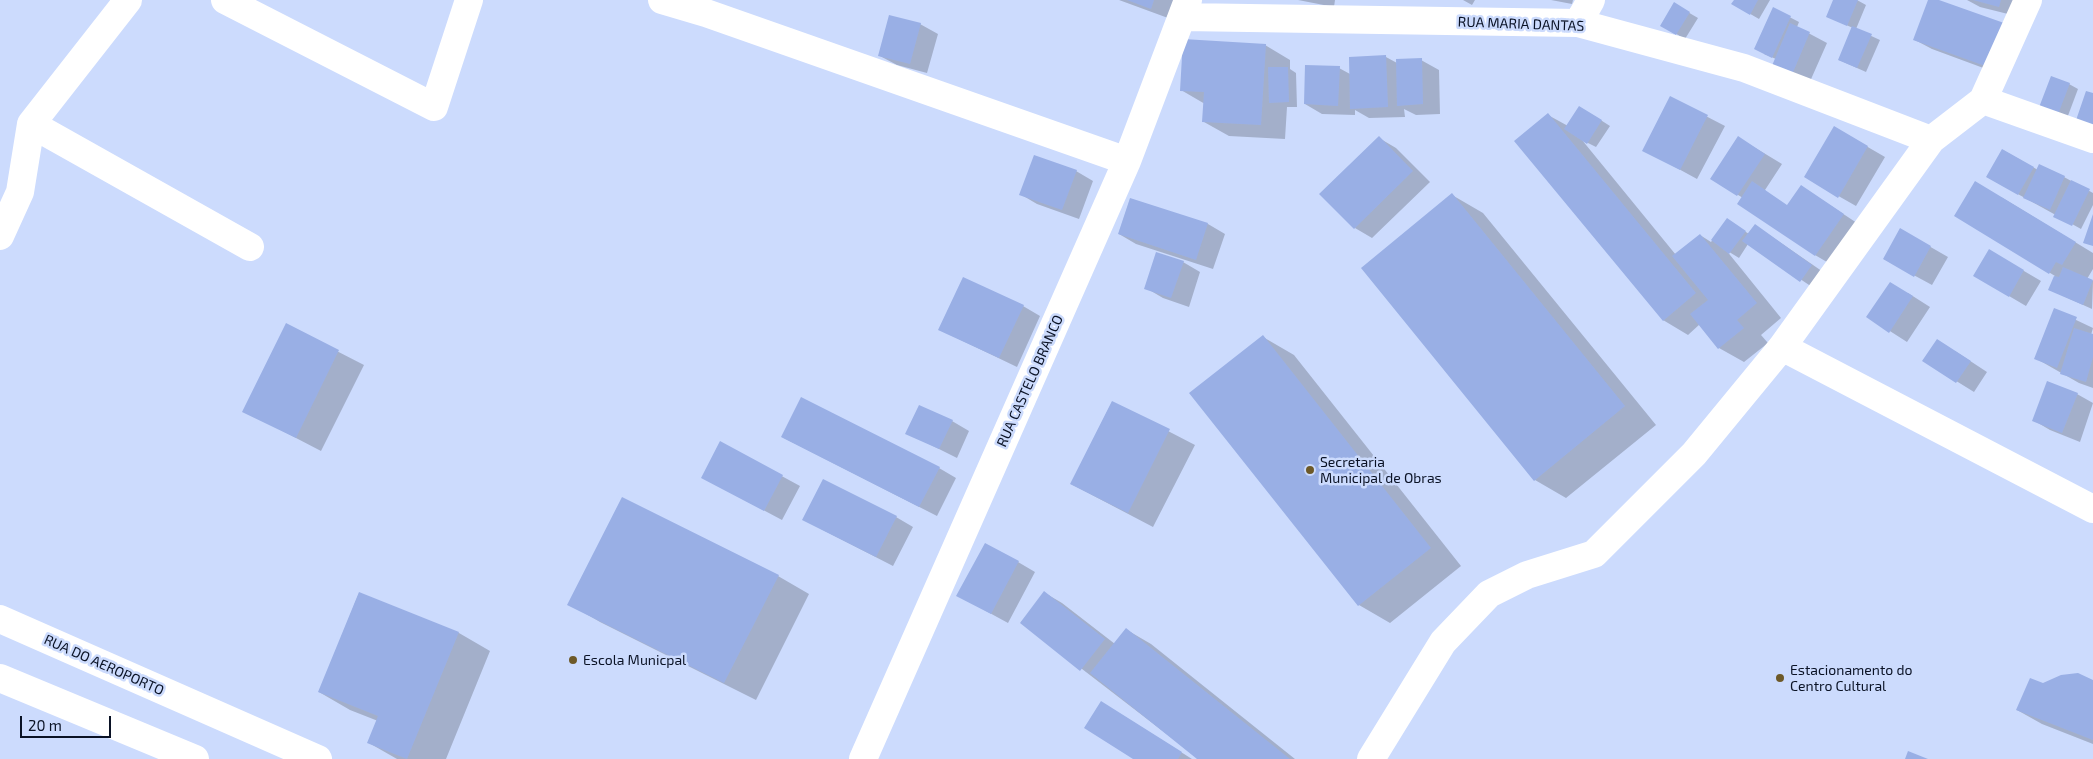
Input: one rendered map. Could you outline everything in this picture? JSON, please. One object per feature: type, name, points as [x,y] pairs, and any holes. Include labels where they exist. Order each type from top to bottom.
[{"type":"street","points":[[0,236],[20,192],[31,124],[128,0]]},
{"type":"street","points":[[225,0],[434,108],[469,0]]},
{"type":"street","points":[[662,0],[708,7],[1127,161]]},
{"type":"street","points":[[1578,24],[1592,0]]},
{"type":"street","points":[[1371,759],[1443,642],[1489,594],[1527,575],[1594,554],[1694,454],[1782,347],[1931,140],[1983,100],[2028,0]]},
{"type":"street","name":"RUA MARIA DANTAS","points":[[1185,9],[1578,24],[1744,68],[1931,140]]},
{"type":"street","name":"RUA CASTELO BRANCO","points":[[862,759],[1127,161],[1185,9]]},
{"type":"street","points":[[1983,100],[2093,139]]},
{"type":"street","points":[[31,124],[250,247]]},
{"type":"street","points":[[1782,347],[2093,510]]},
{"type":"street","name":"RUA DO AEROPORTO","points":[[0,619],[318,759]]},
{"type":"street","points":[[0,678],[195,759]]},
{"type":"building","points":[[1127,0],[1154,0],[1151,9]]},
{"type":"building","points":[[1734,0],[1758,0],[1750,15],[1731,4]]},
{"type":"building","points":[[1833,0],[1858,0],[1847,26],[1826,17]]},
{"type":"building","points":[[1928,0],[1939,0],[2004,23],[1988,67],[1913,40]]},
{"type":"building","points":[[1973,0],[2001,0],[1999,7]]},
{"type":"building","points":[[1674,2],[1690,12],[1676,35],[1660,26]]},
{"type":"building","points":[[1773,7],[1791,16],[1772,58],[1754,49]]},
{"type":"building","points":[[889,15],[921,23],[910,64],[878,56]]},
{"type":"building","points":[[1790,23],[1810,32],[1791,77],[1771,68]]},
{"type":"building","points":[[1852,26],[1872,34],[1857,68],[1838,60]]},
{"type":"building","points":[[1183,39],[1266,44],[1261,125],[1202,122],[1204,92],[1180,91]]},
{"type":"building","points":[[1386,55],[1388,107],[1350,109],[1349,57]]},
{"type":"building","points":[[1422,58],[1423,104],[1397,106],[1396,59]]},
{"type":"building","points":[[1305,65],[1340,66],[1338,106],[1304,104]]},
{"type":"building","points":[[1268,67],[1288,67],[1289,102],[1269,103]]},
{"type":"building","points":[[2051,76],[2070,83],[2057,117],[2038,110]]},
{"type":"building","points":[[2086,91],[2093,93],[2093,136],[2073,129]]},
{"type":"building","points":[[1670,96],[1708,115],[1680,170],[1642,151]]},
{"type":"building","points":[[1579,106],[1602,120],[1587,144],[1564,129]]},
{"type":"building","points":[[1548,113],[1696,293],[1663,321],[1514,141]]},
{"type":"building","points":[[1834,126],[1868,146],[1838,198],[1804,177]]},
{"type":"building","points":[[1379,136],[1413,171],[1354,229],[1319,194]]},
{"type":"building","points":[[1738,136],[1765,154],[1737,196],[1710,179]]},
{"type":"building","points":[[2002,149],[2034,167],[2018,195],[1986,177]]},
{"type":"building","points":[[1034,155],[1077,170],[1062,210],[1019,195]]},
{"type":"building","points":[[2039,164],[2065,176],[2050,210],[2023,198]]},
{"type":"building","points":[[2071,180],[2090,189],[2072,226],[2053,217]]},
{"type":"building","points":[[1752,181],[1787,205],[1801,185],[1844,214],[1815,256],[1737,204]]},
{"type":"building","points":[[1975,181],[2076,242],[2062,265],[2056,262],[2049,274],[1954,216]]},
{"type":"building","points":[[1452,193],[1625,406],[1534,481],[1361,268]]},
{"type":"building","points":[[1130,198],[1208,223],[1196,260],[1118,234]]},
{"type":"building","points":[[2093,214],[2093,246],[2083,243]]},
{"type":"building","points":[[1727,218],[1746,231],[1729,254],[1711,240]]},
{"type":"building","points":[[1755,224],[1812,265],[1800,282],[1742,241]]},
{"type":"building","points":[[1900,228],[1931,246],[1914,277],[1883,259]]},
{"type":"building","points":[[1700,234],[1757,303],[1737,320],[1744,328],[1718,349],[1690,314],[1708,300],[1672,256]]},
{"type":"building","points":[[1989,249],[2024,270],[2009,297],[1973,276]]},
{"type":"building","points":[[1156,252],[1184,261],[1171,298],[1144,289]]},
{"type":"building","points":[[2063,267],[2093,280],[2083,305],[2048,290],[2054,276],[2059,277]]},
{"type":"building","points":[[963,277],[1024,305],[999,358],[938,330]]},
{"type":"building","points":[[1890,282],[1913,296],[1889,333],[1866,317]]},
{"type":"building","points":[[2054,308],[2077,317],[2057,368],[2034,359]]},
{"type":"building","points":[[286,323],[339,350],[296,438],[242,412]]},
{"type":"building","points":[[2074,328],[2093,334],[2093,357],[2086,382],[2060,374]]},
{"type":"building","name":"Secretaria Municipal de Obras","points":[[1263,335],[1431,548],[1358,606],[1189,393]]},
{"type":"building","points":[[1937,339],[1971,361],[1956,383],[1922,361]]},
{"type":"building","points":[[2047,381],[2078,393],[2062,433],[2032,421]]},
{"type":"building","points":[[801,397],[940,467],[919,507],[781,437]]},
{"type":"building","points":[[1112,401],[1170,429],[1128,513],[1070,484]]},
{"type":"building","points":[[919,405],[953,420],[939,449],[905,434]]},
{"type":"building","points":[[720,441],[783,475],[764,511],[701,478]]},
{"type":"building","points":[[823,479],[897,516],[876,557],[802,520]]},
{"type":"building","points":[[622,497],[779,575],[724,683],[567,605]]},
{"type":"building","points":[[985,543],[1019,561],[991,614],[956,596]]},
{"type":"building","points":[[1044,591],[1105,639],[1080,671],[1020,623]]},
{"type":"building","points":[[359,592],[459,632],[407,759],[367,743],[378,716],[318,692]]},
{"type":"building","points":[[1126,628],[1290,759],[1197,759],[1090,673]]},
{"type":"building","points":[[2078,673],[2093,680],[2093,740],[2016,710],[2030,678],[2043,683],[2061,675]]},
{"type":"building","points":[[1101,701],[1182,752],[1178,759],[1133,759],[1084,728]]},
{"type":"building","points":[[1908,751],[1928,759],[1905,759]]},
{"type":"place","name":"Secretaria Municipal de Obras","points":[[1310,470]]},
{"type":"place","name":"Escola Municpal","points":[[573,660]]},
{"type":"place","name":"Estacionamento do Centro Cultural","points":[[1780,678]]}]
